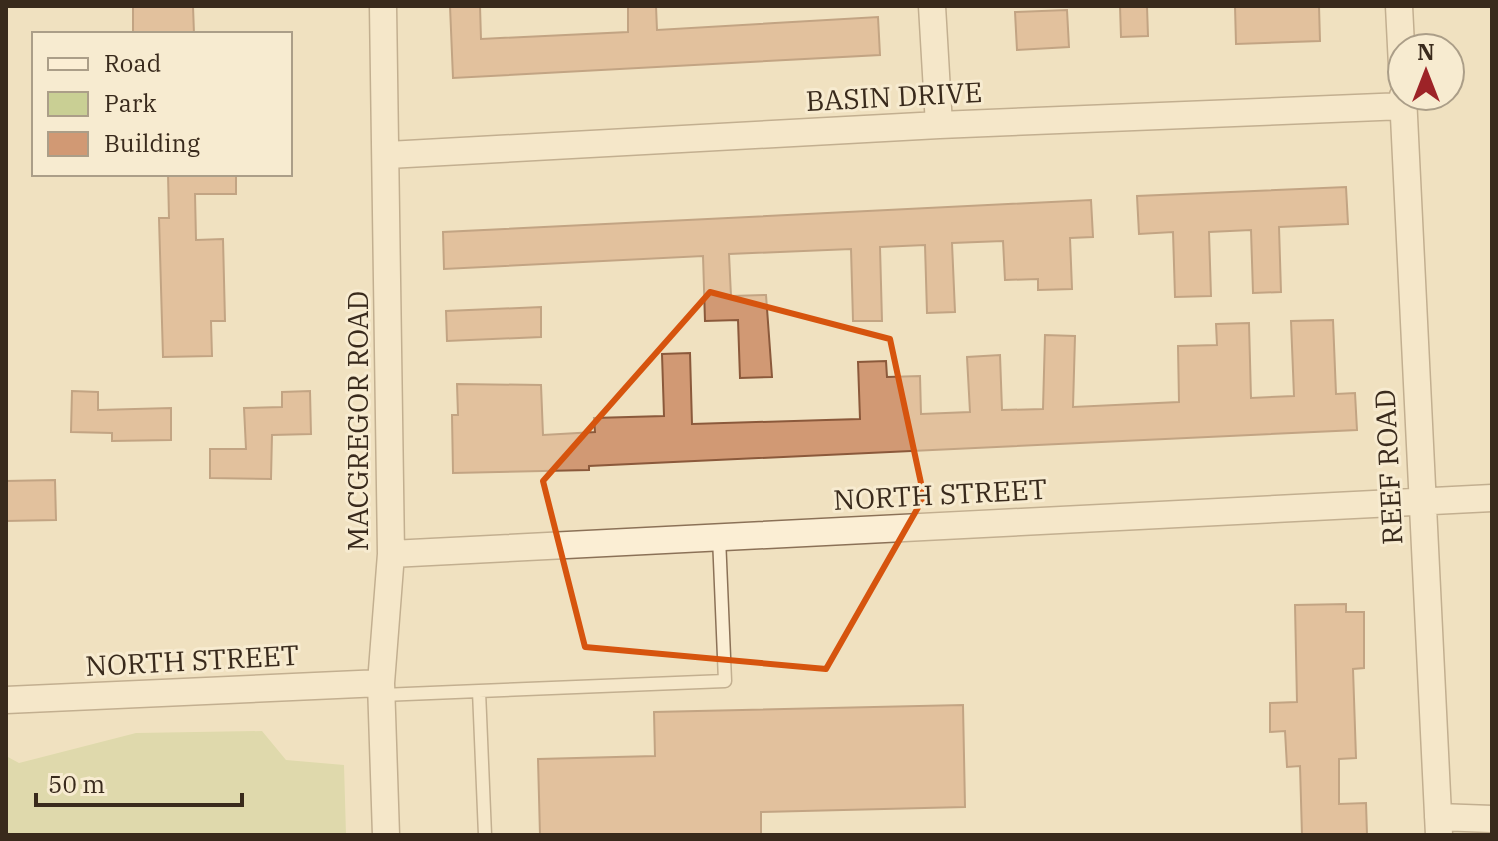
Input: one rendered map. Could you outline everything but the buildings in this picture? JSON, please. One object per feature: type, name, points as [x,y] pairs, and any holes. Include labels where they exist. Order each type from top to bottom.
[{"type":"street","name":"MACGREGOR ROAD","points":[[383,6],[388,155],[391,554],[382,689],[386,835]]},
{"type":"street","points":[[932,6],[939,125]]},
{"type":"street","points":[[1399,6],[1400,32]]},
{"type":"street","name":"BASIN DRIVE","points":[[388,155],[1386,102]]},
{"type":"street","name":"REEF ROAD","points":[[1404,112],[1438,826]]},
{"type":"street","name":"NORTH STREET","points":[[391,554],[1492,498]]},
{"type":"street","name":"NORTH STREET","points":[[6,700],[382,689]]},
{"type":"street","points":[[1438,826],[1492,819]]},
{"type":"lane","points":[[382,689],[479,691],[725,681],[719,537]]},
{"type":"lane","points":[[479,691],[485,835]]},
{"type":"highlighted area","points":[[710,292],[890,339],[924,497],[826,669],[585,647],[543,481]]},
{"type":"green space","points":[[262,731],[286,760],[344,765],[346,835],[6,835],[6,756],[19,763],[136,733]]}]
